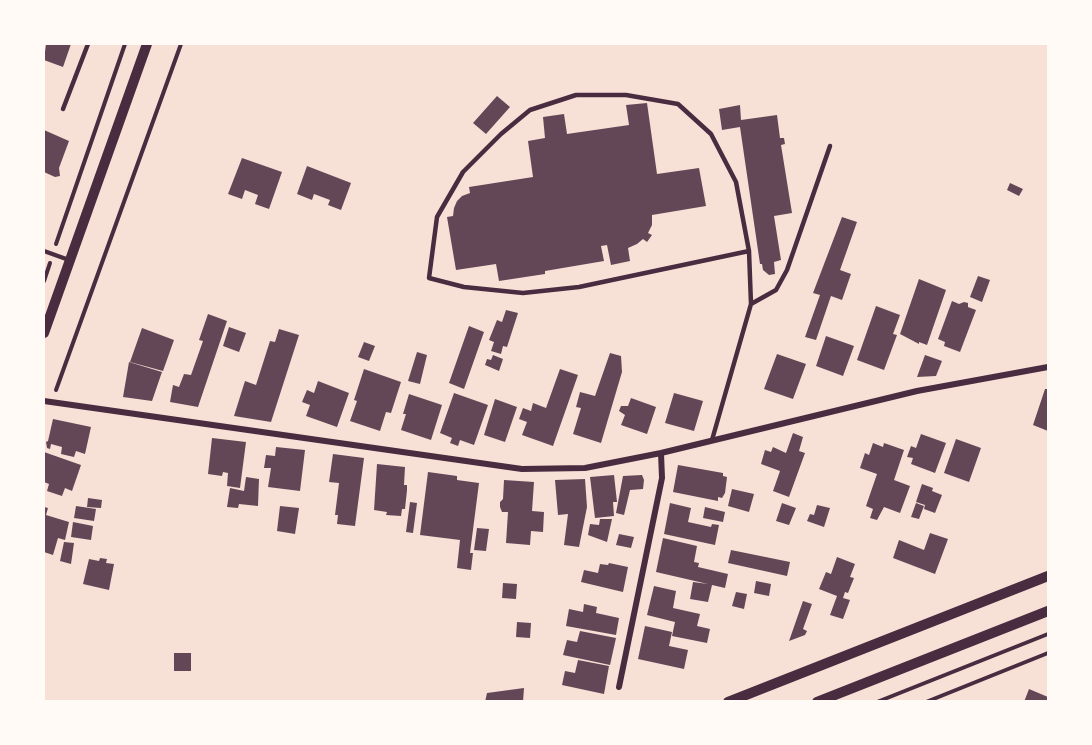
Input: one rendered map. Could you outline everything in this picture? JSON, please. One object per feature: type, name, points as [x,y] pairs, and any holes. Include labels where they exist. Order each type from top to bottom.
[{"type":"street","points":[[44,333],[147,44]]},
{"type":"street","points":[[46,402],[522,469],[585,468],[660,453],[917,391],[1048,367]]},
{"type":"street","points":[[619,687],[662,478],[660,453]]},
{"type":"street","points":[[728,702],[1048,576]]},
{"type":"street","points":[[817,702],[1048,611]]},
{"type":"lane","points":[[63,109],[88,44]]},
{"type":"lane","points":[[712,440],[751,304],[749,251],[736,182],[711,134],[678,104],[626,94],[576,95],[530,110],[501,134],[463,172],[437,217],[429,278],[464,287],[524,293],[579,287],[749,251]]},
{"type":"lane","points":[[751,304],[776,290],[787,270],[830,146]]},
{"type":"lane","points":[[44,251],[69,260]]},
{"type":"path","points":[[44,281],[125,44]]},
{"type":"path","points":[[46,402],[67,363],[100,265],[182,44]]},
{"type":"path","points":[[877,702],[1048,634]]},
{"type":"path","points":[[926,702],[1048,652]]},
{"type":"building","points":[[46,44],[71,44],[63,67],[44,60]]},
{"type":"building","points":[[497,96],[510,107],[486,134],[473,123]]},
{"type":"building","points":[[647,103],[657,174],[699,168],[706,206],[652,215],[652,225],[648,233],[652,235],[647,242],[643,239],[628,248],[630,261],[611,265],[607,245],[601,246],[604,261],[545,271],[545,274],[499,281],[496,264],[456,270],[447,217],[453,216],[457,201],[470,193],[469,187],[533,177],[528,141],[545,138],[543,117],[564,114],[567,134],[629,125],[626,105]]},
{"type":"building","points":[[740,105],[741,120],[777,115],[780,138],[784,138],[785,144],[781,145],[792,213],[774,216],[781,260],[774,262],[775,274],[769,275],[760,264],[740,127],[722,130],[719,109]]},
{"type":"building","points":[[44,130],[69,141],[59,168],[60,176],[55,177],[44,172]]},
{"type":"building","points":[[242,158],[282,172],[269,209],[255,204],[258,195],[245,190],[242,199],[228,194]]},
{"type":"building","points":[[307,166],[351,183],[341,210],[328,205],[330,200],[314,194],[312,200],[297,194]]},
{"type":"building","points":[[1010,183],[1023,189],[1019,196],[1007,190]]},
{"type":"building","points":[[842,217],[857,222],[840,270],[851,274],[842,300],[831,296],[816,340],[805,337],[820,295],[813,293]]},
{"type":"building","points":[[978,276],[990,280],[982,302],[970,297]]},
{"type":"building","points":[[919,279],[946,290],[927,345],[919,342],[919,344],[900,334]]},
{"type":"building","points":[[952,301],[959,304],[968,303],[968,307],[976,310],[960,352],[944,346],[945,342],[938,339]]},
{"type":"building","points":[[876,306],[900,315],[893,334],[897,335],[884,370],[857,360]]},
{"type":"building","points":[[506,310],[518,313],[507,347],[503,346],[501,354],[491,351],[494,342],[489,340],[497,320],[502,322]]},
{"type":"building","points":[[208,314],[227,321],[198,407],[170,402],[173,385],[179,387],[184,374],[191,375],[203,341],[199,340]]},
{"type":"building","points":[[469,326],[484,332],[464,389],[449,383]]},
{"type":"building","points":[[229,327],[246,333],[239,352],[223,346]]},
{"type":"building","points":[[142,328],[174,340],[163,371],[130,362]]},
{"type":"building","points":[[279,329],[299,335],[271,422],[234,416],[245,381],[256,385],[270,341],[275,342]]},
{"type":"building","points":[[826,336],[854,346],[843,376],[816,366]]},
{"type":"building","points":[[364,342],[375,346],[369,361],[358,357]]},
{"type":"building","points":[[417,352],[427,355],[420,384],[408,381]]},
{"type":"building","points":[[610,353],[621,356],[622,372],[601,443],[573,434],[581,408],[576,407],[580,392],[595,396]]},
{"type":"building","points":[[777,354],[806,364],[793,399],[764,389]]},
{"type":"building","points":[[493,355],[503,359],[499,371],[485,365],[487,359],[491,360]]},
{"type":"building","points":[[925,355],[942,361],[936,376],[917,377]]},
{"type":"building","points":[[129,362],[162,372],[152,401],[123,397]]},
{"type":"building","points":[[364,369],[401,382],[391,413],[386,412],[380,431],[350,421]]},
{"type":"building","points":[[560,369],[578,375],[553,446],[522,435],[527,422],[519,419],[523,408],[531,411],[533,403],[546,408]]},
{"type":"building","points":[[318,381],[349,393],[337,427],[306,416],[310,405],[302,402],[307,390],[314,393]]},
{"type":"building","points":[[1045,389],[1048,389],[1048,431],[1033,425]]},
{"type":"building","points":[[454,393],[488,405],[474,445],[460,440],[458,446],[450,443],[452,438],[440,433]]},
{"type":"building","points":[[674,393],[703,401],[694,431],[665,423]]},
{"type":"building","points":[[409,394],[442,405],[431,440],[401,430]]},
{"type":"building","points":[[631,398],[656,407],[647,434],[621,425],[625,415],[619,411],[621,406],[628,406]]},
{"type":"building","points":[[495,399],[517,407],[505,442],[484,435]]},
{"type":"building","points":[[53,419],[91,427],[85,454],[76,451],[74,457],[61,454],[62,447],[51,444],[50,449],[47,448],[46,442]]},
{"type":"building","points":[[793,433],[803,437],[799,451],[805,453],[789,497],[773,491],[780,471],[761,464],[765,450],[771,452],[773,447],[786,453]]},
{"type":"building","points":[[921,434],[946,443],[935,473],[911,464],[913,458],[907,457],[911,446],[916,448]]},
{"type":"building","points":[[212,438],[246,442],[240,488],[227,486],[228,473],[223,472],[222,476],[208,474]]},
{"type":"building","points":[[956,439],[981,448],[969,482],[944,473]]},
{"type":"building","points":[[873,443],[883,447],[884,443],[904,450],[894,480],[910,486],[900,513],[884,507],[877,520],[870,518],[873,509],[866,506],[877,474],[860,468],[865,453],[869,455]]},
{"type":"building","points":[[276,447],[305,450],[300,491],[268,487],[271,468],[264,468],[266,455],[275,456]]},
{"type":"building","points":[[44,452],[81,465],[72,491],[65,488],[62,496],[47,491],[49,484],[44,482]]},
{"type":"building","points":[[333,454],[364,458],[355,526],[337,524],[338,515],[335,515],[339,483],[329,482]]},
{"type":"building","points":[[377,464],[405,467],[404,485],[407,485],[407,490],[405,509],[402,509],[401,516],[386,515],[387,512],[374,510]]},
{"type":"building","points":[[678,465],[723,473],[723,476],[727,477],[722,498],[718,497],[718,501],[673,492]]},
{"type":"building","points":[[428,472],[457,476],[457,480],[479,483],[470,553],[473,553],[471,570],[457,568],[460,540],[420,535]]},
{"type":"building","points":[[614,475],[617,502],[613,502],[614,516],[595,518],[590,477]]},
{"type":"building","points":[[642,475],[643,489],[630,490],[624,515],[616,513],[623,476]]},
{"type":"building","points":[[246,477],[259,479],[258,506],[239,504],[238,508],[227,507],[230,488],[244,491]]},
{"type":"building","points":[[585,479],[587,507],[579,547],[564,545],[568,514],[558,515],[555,480]]},
{"type":"building","points":[[504,480],[534,482],[532,511],[544,512],[543,532],[531,531],[530,545],[506,543],[508,512],[502,512],[500,507]]},
{"type":"building","points":[[922,484],[942,495],[935,513],[924,509],[925,505],[916,502]]},
{"type":"building","points":[[732,489],[754,494],[749,512],[728,506]]},
{"type":"building","points":[[88,498],[102,500],[101,508],[87,507]]},
{"type":"building","points":[[410,502],[417,503],[413,533],[406,532]]},
{"type":"building","points":[[670,503],[691,508],[688,522],[711,527],[712,524],[719,525],[715,545],[664,534]]},
{"type":"building","points":[[782,503],[796,508],[789,525],[776,521]]},
{"type":"building","points":[[916,503],[924,506],[919,519],[911,517]]},
{"type":"building","points":[[817,505],[830,508],[824,527],[807,521],[810,514],[814,515]]},
{"type":"building","points":[[76,506],[96,509],[94,521],[74,518]]},
{"type":"building","points":[[280,506],[299,508],[295,534],[277,531]]},
{"type":"building","points":[[44,507],[48,508],[46,515],[69,522],[65,540],[58,538],[53,555],[44,552]]},
{"type":"building","points":[[705,507],[725,512],[723,522],[703,518]]},
{"type":"building","points":[[600,519],[612,519],[607,542],[588,535],[590,524],[599,525]]},
{"type":"building","points":[[73,522],[93,526],[91,540],[71,537]]},
{"type":"building","points":[[477,528],[489,529],[486,551],[474,550]]},
{"type":"building","points":[[930,533],[948,539],[935,574],[893,558],[899,540],[924,550]]},
{"type":"building","points":[[619,534],[634,537],[631,548],[616,545]]},
{"type":"building","points":[[663,538],[697,546],[694,562],[699,563],[698,567],[728,574],[725,588],[712,585],[708,602],[690,599],[693,582],[708,584],[656,572]]},
{"type":"building","points":[[64,542],[74,543],[71,564],[60,561]]},
{"type":"building","points":[[731,550],[790,562],[787,576],[728,563]]},
{"type":"building","points":[[837,557],[855,564],[850,577],[854,578],[848,593],[845,592],[843,598],[850,600],[843,619],[830,615],[837,596],[819,589],[826,572],[831,574]]},
{"type":"building","points":[[100,558],[107,559],[106,563],[114,564],[109,590],[83,584],[89,559],[99,561]]},
{"type":"building","points":[[609,563],[628,567],[623,592],[581,582],[584,570],[598,573],[600,564],[608,565]]},
{"type":"building","points":[[756,581],[771,584],[769,596],[754,593]]},
{"type":"building","points":[[503,583],[517,584],[516,599],[502,598]]},
{"type":"building","points":[[654,586],[676,591],[673,608],[700,614],[697,626],[710,629],[707,643],[672,636],[675,622],[647,615]]},
{"type":"building","points":[[736,592],[747,594],[744,609],[732,606]]},
{"type":"building","points":[[803,601],[812,604],[803,629],[807,631],[805,635],[789,641]]},
{"type":"building","points":[[584,604],[597,607],[596,613],[619,618],[616,635],[566,626],[569,609],[583,612]]},
{"type":"building","points":[[517,622],[531,623],[530,638],[516,637]]},
{"type":"building","points":[[645,626],[672,632],[669,646],[688,650],[684,669],[638,659]]},
{"type":"building","points":[[580,631],[616,638],[610,665],[563,655],[567,640],[577,642]]},
{"type":"building","points":[[174,653],[191,653],[191,671],[174,671]]},
{"type":"building","points":[[578,660],[609,666],[604,694],[562,685],[565,671],[575,673]]},
{"type":"building","points":[[524,688],[523,702],[485,702],[487,693]]},
{"type":"building","points":[[1029,689],[1048,697],[1048,702],[1024,702]]}]
